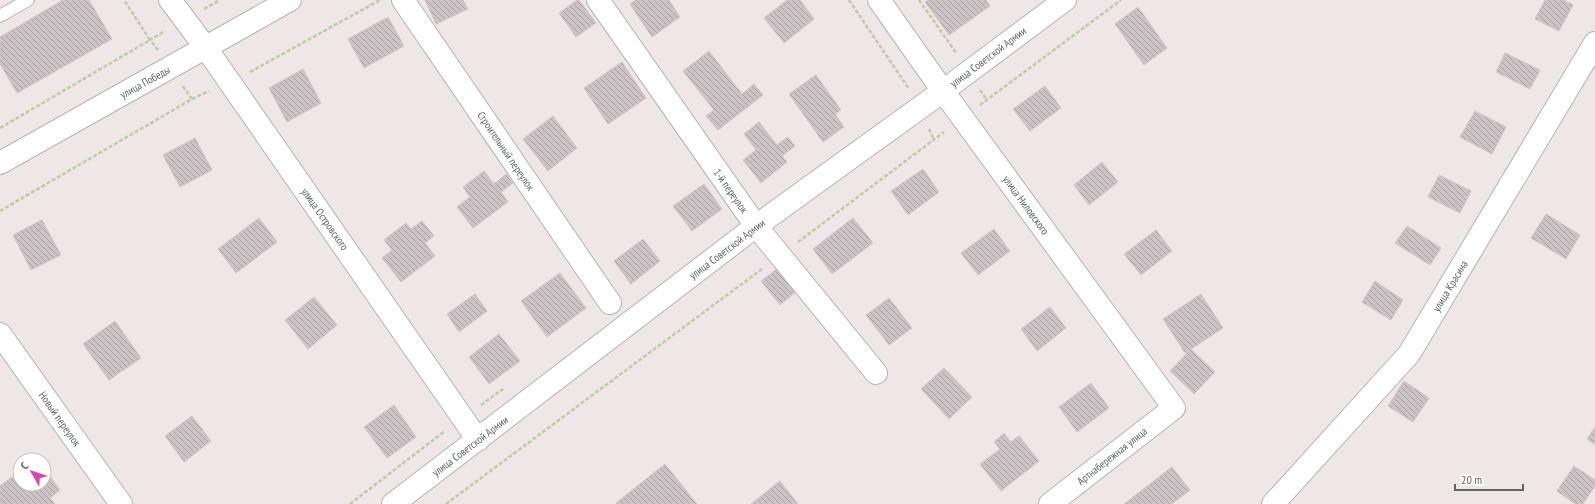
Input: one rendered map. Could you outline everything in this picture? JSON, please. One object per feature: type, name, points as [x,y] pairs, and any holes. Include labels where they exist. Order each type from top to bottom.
[{"type":"street","name":"улица Островского","points":[[170,0],[230,82],[478,440]]},
{"type":"street","name":"улица Победы","points":[[0,163],[290,0]]},
{"type":"street","name":"Строительный переулок","points":[[403,0],[610,303]]},
{"type":"street","name":"1-й переулок","points":[[598,0],[756,226],[876,374]]},
{"type":"street","name":"улица Ниловского","points":[[879,0],[943,91],[1174,408]]},
{"type":"street","name":"улица Советской Армии","points":[[393,504],[756,226],[969,72],[1065,0]]},
{"type":"street","name":"улица Красина","points":[[1273,504],[1409,354],[1595,43]]},
{"type":"street","name":"Новый переулок","points":[[0,334],[121,504]]},
{"type":"street","name":"Артнабережная улица","points":[[1050,504],[1174,408]]},
{"type":"lane","points":[[0,16],[28,0]]},
{"type":"path","points":[[124,0],[150,40],[192,99]]},
{"type":"path","points":[[203,9],[220,0]]},
{"type":"path","points":[[0,211],[192,99],[230,82],[381,0]]},
{"type":"path","points":[[848,0],[910,91]]},
{"type":"path","points":[[919,0],[987,100]]},
{"type":"path","points":[[0,128],[150,40]]},
{"type":"building","points":[[63,0],[89,0],[112,39],[17,93],[0,64],[0,37]]},
{"type":"building","points":[[425,0],[463,0],[468,9],[436,24]]},
{"type":"building","points":[[579,0],[596,23],[576,37],[559,13]]},
{"type":"building","points":[[635,0],[669,0],[680,17],[652,37],[630,4]]},
{"type":"building","points":[[787,0],[800,0],[814,19],[784,43],[764,18]]},
{"type":"building","points":[[928,0],[986,0],[990,6],[949,35],[925,2]]},
{"type":"building","points":[[1545,0],[1564,0],[1573,5],[1559,31],[1535,19]]},
{"type":"building","points":[[1138,7],[1167,48],[1144,65],[1115,24]]},
{"type":"building","points":[[388,17],[404,46],[364,68],[348,39]]},
{"type":"building","points":[[709,51],[742,94],[754,84],[763,95],[718,130],[706,116],[714,110],[683,71]]},
{"type":"building","points":[[1505,53],[1540,70],[1530,89],[1496,72]]},
{"type":"building","points":[[622,62],[646,98],[608,124],[584,88]]},
{"type":"building","points":[[303,69],[321,103],[287,122],[269,88]]},
{"type":"building","points":[[816,75],[841,110],[835,114],[844,127],[823,142],[789,94]]},
{"type":"building","points":[[1045,86],[1061,108],[1030,131],[1013,109]]},
{"type":"building","points":[[1475,111],[1506,127],[1492,154],[1460,137]]},
{"type":"building","points":[[553,116],[577,148],[548,171],[523,139]]},
{"type":"building","points":[[759,122],[777,145],[788,137],[795,146],[782,156],[787,162],[761,183],[743,160],[756,150],[744,134]]},
{"type":"building","points":[[195,138],[212,170],[180,187],[163,155]]},
{"type":"building","points":[[1102,162],[1118,182],[1089,205],[1074,185]]},
{"type":"building","points":[[923,169],[939,192],[908,215],[891,191]]},
{"type":"building","points":[[484,171],[494,184],[506,174],[513,183],[501,192],[508,202],[473,228],[457,207],[470,197],[463,187]]},
{"type":"building","points":[[1439,175],[1471,191],[1460,213],[1428,197]]},
{"type":"building","points":[[704,184],[722,209],[692,231],[673,206]]},
{"type":"building","points":[[1546,214],[1580,235],[1566,259],[1531,238]]},
{"type":"building","points":[[259,218],[277,242],[236,273],[218,249]]},
{"type":"building","points":[[853,218],[873,243],[832,274],[813,249]]},
{"type":"building","points":[[42,220],[61,255],[31,270],[13,235]]},
{"type":"building","points":[[422,221],[434,236],[425,243],[435,256],[401,282],[382,258],[392,250],[384,240],[406,223],[411,229]]},
{"type":"building","points":[[1407,226],[1441,248],[1430,265],[1395,243]]},
{"type":"building","points":[[994,229],[1010,251],[978,275],[961,253]]},
{"type":"building","points":[[1156,230],[1172,251],[1141,275],[1124,254]]},
{"type":"building","points":[[643,239],[660,261],[631,284],[614,261]]},
{"type":"building","points":[[786,262],[804,285],[780,305],[761,281]]},
{"type":"building","points":[[560,273],[586,308],[547,337],[521,301]]},
{"type":"building","points":[[1375,281],[1403,300],[1391,320],[1362,302]]},
{"type":"building","points":[[475,294],[487,311],[459,332],[447,314]]},
{"type":"building","points":[[1201,294],[1223,328],[1185,353],[1163,319]]},
{"type":"building","points":[[314,297],[337,325],[308,349],[285,320]]},
{"type":"building","points":[[889,298],[912,328],[889,345],[866,315]]},
{"type":"building","points":[[1050,307],[1066,328],[1037,351],[1021,329]]},
{"type":"building","points":[[115,321],[141,358],[109,380],[83,344]]},
{"type":"building","points":[[499,334],[520,361],[489,384],[469,357]]},
{"type":"building","points":[[1191,349],[1215,372],[1194,394],[1170,371]]},
{"type":"building","points":[[944,368],[972,397],[949,419],[921,389]]},
{"type":"building","points":[[1404,381],[1429,398],[1413,422],[1388,406]]},
{"type":"building","points":[[1091,383],[1109,408],[1077,432],[1059,407]]},
{"type":"building","points":[[394,405],[416,437],[387,458],[364,427]]},
{"type":"building","points":[[192,416],[211,441],[184,462],[165,436]]},
{"type":"building","points":[[1595,427],[1595,445],[1587,439]]},
{"type":"building","points":[[1004,433],[1011,442],[1019,436],[1039,461],[1001,491],[980,464],[1000,449],[994,442]]},
{"type":"building","points":[[665,464],[697,504],[616,503]]},
{"type":"building","points":[[1574,466],[1595,480],[1595,486],[1583,504],[1575,504],[1557,491]]},
{"type":"building","points":[[1172,467],[1190,490],[1172,504],[1124,504]]},
{"type":"building","points":[[12,477],[12,492],[52,492],[52,479],[60,490],[50,498],[55,504],[0,504],[0,486]]},
{"type":"building","points":[[780,481],[798,504],[751,504]]}]
